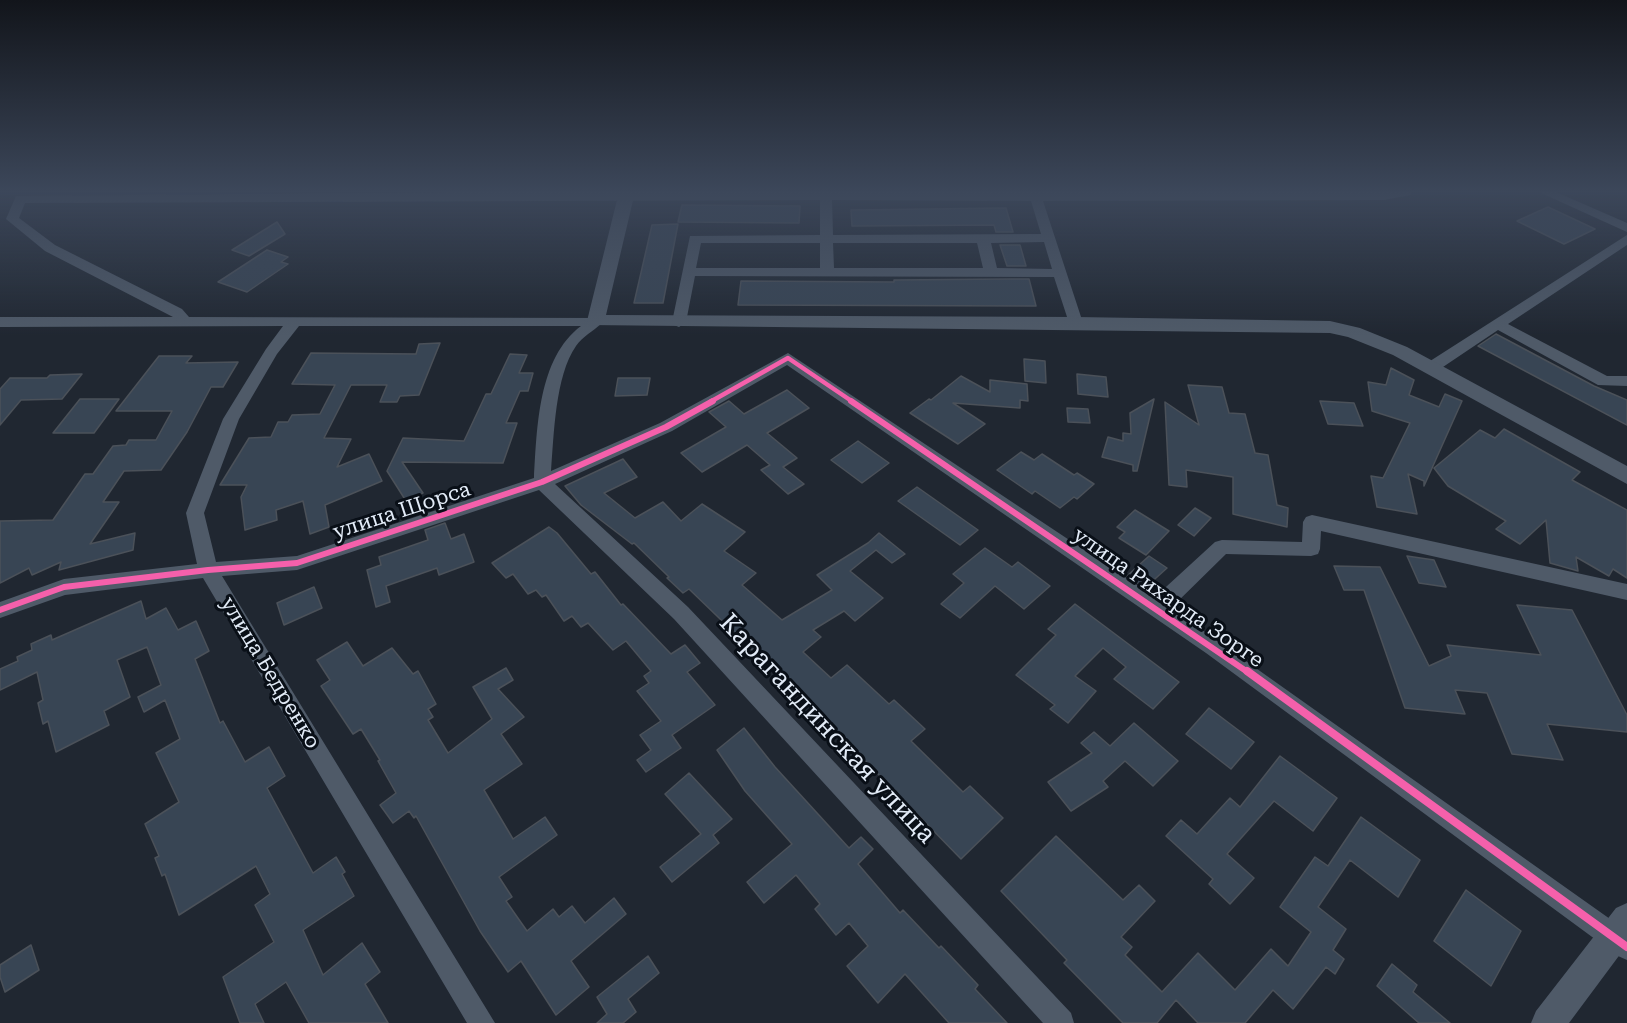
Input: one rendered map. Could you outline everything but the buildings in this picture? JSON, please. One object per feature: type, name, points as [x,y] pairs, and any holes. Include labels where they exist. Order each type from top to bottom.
[{"type":"street","points":[[39,240],[50,248],[177,312],[184,321]]},
{"type":"street","points":[[542,482],[548,425],[560,364],[571,343],[596,321],[601,311],[603,288],[615,240]]},
{"type":"street","points":[[679,322],[695,240]]},
{"type":"street","points":[[826,240],[827,272]]},
{"type":"street","points":[[983,240],[991,272]]},
{"type":"street","points":[[1050,240],[1076,323]]},
{"type":"street","points":[[1432,368],[1626,240]]},
{"type":"street","points":[[690,272],[1060,273]]},
{"type":"street","name":"улица Бедренко","points":[[295,321],[271,352],[231,419],[195,513],[208,570],[482,1023]]},
{"type":"street","points":[[0,322],[596,321],[1076,323],[1330,327],[1377,340],[1627,476]]},
{"type":"street","points":[[1497,324],[1604,381],[1627,381]]},
{"type":"street","name":"улица Щорса","points":[[0,610],[64,587],[208,570],[297,563],[542,482],[666,427],[788,358]]},
{"type":"street","name":"улица Рихарда Зорге","points":[[788,358],[1213,647],[1622,934]]},
{"type":"street","name":"Карагандинская улица","points":[[542,482],[681,613],[1061,1023]]},
{"type":"street","points":[[1156,609],[1222,547],[1311,549],[1312,522],[1627,592]]},
{"type":"street","points":[[1548,1023],[1622,934]]},
{"type":"cycle path","points":[[0,610],[64,587],[208,570],[297,563],[542,482],[666,427],[788,358],[1213,647],[1627,947]]}]
